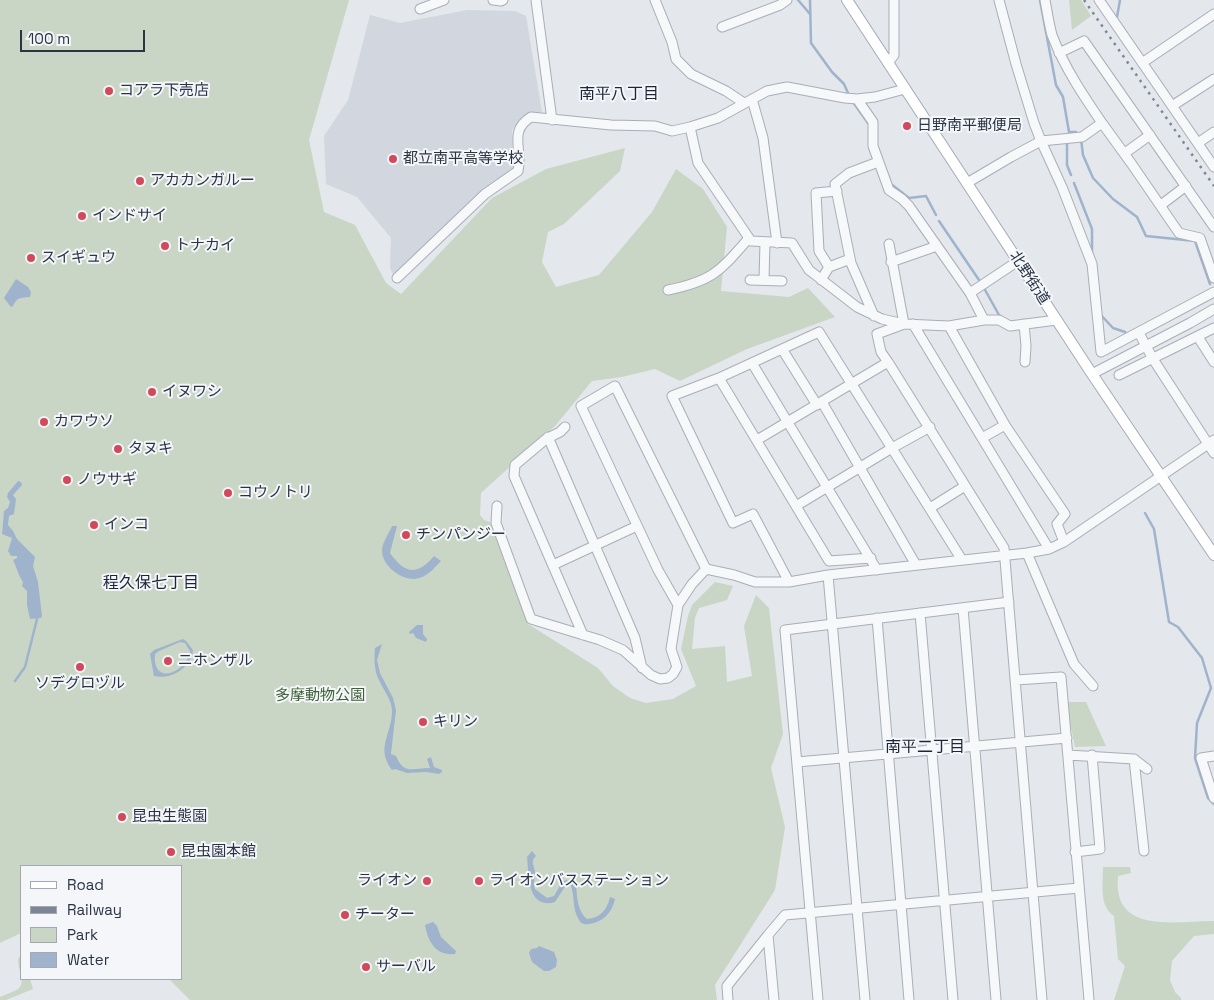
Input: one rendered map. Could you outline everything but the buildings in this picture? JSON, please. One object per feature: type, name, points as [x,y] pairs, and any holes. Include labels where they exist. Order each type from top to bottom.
[{"type":"main road","name":"北野街道","points":[[847,0],[1092,374],[1214,555]]},
{"type":"street","points":[[420,9],[444,0]]},
{"type":"street","points":[[493,0],[503,0]]},
{"type":"street","points":[[536,0],[552,120]]},
{"type":"street","points":[[656,0],[672,42],[676,59],[692,74],[748,101],[763,138],[777,243]]},
{"type":"street","points":[[722,27],[780,5],[786,0]]},
{"type":"street","points":[[888,63],[894,55],[894,0]]},
{"type":"street","points":[[999,0],[1016,64],[1041,142],[1062,187],[1092,264],[1101,352],[1214,292]]},
{"type":"street","points":[[1045,0],[1052,32],[1059,53],[1069,73],[1179,233],[1200,238]]},
{"type":"street","points":[[1099,0],[1214,167]]},
{"type":"street","points":[[1142,62],[1214,14]]},
{"type":"street","points":[[1059,53],[1084,41],[1214,227],[1200,238]]},
{"type":"street","points":[[1172,106],[1214,79]]},
{"type":"street","points":[[397,278],[485,194],[518,171],[520,165],[518,129],[522,123],[531,117],[655,126],[672,130],[690,127],[718,118],[767,91],[787,87],[857,99],[875,98],[905,89]]},
{"type":"street","points":[[857,99],[873,122],[873,146],[889,190],[909,206],[970,293],[984,320]]},
{"type":"street","points":[[967,184],[1011,157],[1041,142],[1082,137],[1102,123]]},
{"type":"street","points":[[690,127],[698,163],[748,238],[751,241],[792,243],[809,270],[857,307],[874,316],[908,324],[949,326],[984,320],[999,320],[1010,326],[1057,320]]},
{"type":"street","points":[[1198,143],[1214,132]]},
{"type":"street","points":[[1125,153],[1150,135]]},
{"type":"street","points":[[874,316],[850,258],[835,184],[849,173],[878,162]]},
{"type":"street","points":[[1161,205],[1186,186]]},
{"type":"street","points":[[829,267],[819,251],[816,193],[837,191]]},
{"type":"street","points":[[668,290],[690,286],[708,278],[721,269],[748,238]]},
{"type":"street","points":[[1200,238],[1214,278]]},
{"type":"street","points":[[764,280],[765,242]]},
{"type":"street","points":[[889,244],[891,262],[908,324],[982,438],[1049,549]]},
{"type":"street","points":[[891,262],[937,246]]},
{"type":"street","points":[[821,280],[829,267],[850,258]]},
{"type":"street","points":[[970,293],[1018,261]]},
{"type":"street","points":[[750,280],[782,281]]},
{"type":"street","points":[[1092,374],[1214,309]]},
{"type":"street","points":[[908,324],[877,334],[881,352],[930,427],[1004,548],[1042,1000]]},
{"type":"street","points":[[1024,324],[1025,362]]},
{"type":"street","points":[[949,326],[1005,425],[1065,514],[1057,524],[1064,542]]},
{"type":"street","points":[[1119,375],[1214,328]]},
{"type":"street","points":[[789,582],[753,514],[733,524],[672,396],[719,378],[819,332],[962,560]]},
{"type":"street","points":[[1139,332],[1153,359],[1211,442],[1214,453]]},
{"type":"street","points":[[1198,337],[1214,362]]},
{"type":"street","points":[[782,349],[819,403],[916,566]]},
{"type":"street","points":[[757,440],[888,362]]},
{"type":"street","points":[[752,363],[877,570]]},
{"type":"street","points":[[719,378],[829,561],[871,558]]},
{"type":"street","points":[[678,605],[658,570],[581,406],[615,386],[706,570]]},
{"type":"street","points":[[982,438],[1005,425]]},
{"type":"street","points":[[565,427],[560,432],[548,437],[514,465],[514,476],[583,635]]},
{"type":"street","points":[[796,506],[930,427]]},
{"type":"street","points":[[548,437],[635,638],[642,669]]},
{"type":"street","points":[[706,570],[734,575],[755,582],[789,582],[828,575],[1005,556],[1049,549],[1064,542],[1211,442]]},
{"type":"street","points":[[930,508],[965,486]]},
{"type":"street","points":[[497,506],[496,523],[531,619],[623,650],[650,675],[668,678],[674,674],[677,667],[671,649],[678,605],[692,584],[706,570]]},
{"type":"street","points":[[553,565],[637,526]]},
{"type":"street","points":[[1027,553],[1074,664],[1094,686]]},
{"type":"street","points":[[828,575],[865,1000]]},
{"type":"street","points":[[818,1000],[785,630],[1009,602]]},
{"type":"street","points":[[963,608],[996,1000]]},
{"type":"street","points":[[920,613],[953,1000]]},
{"type":"street","points":[[876,618],[910,1000]]},
{"type":"street","points":[[1016,680],[1061,677],[1089,1000]]},
{"type":"street","points":[[797,762],[1067,738]]},
{"type":"street","points":[[1068,755],[1134,759],[1146,769]]},
{"type":"street","points":[[1076,852],[1100,849],[1092,755]]},
{"type":"street","points":[[1214,756],[1201,758],[1214,798]]},
{"type":"street","points":[[1134,759],[1144,851]]},
{"type":"street","points":[[728,1000],[726,986],[786,915],[1079,888]]},
{"type":"street","points":[[768,935],[774,1000]]},
{"type":"shaded area","points":[[467,10],[515,11],[526,16],[542,112],[523,116],[512,130],[513,171],[471,200],[394,277],[390,268],[391,238],[357,197],[326,184],[324,136],[348,100],[370,15],[400,23]]},
{"type":"green space","name":"多摩動物公園","points":[[0,0],[349,0],[309,140],[324,212],[355,225],[386,283],[401,294],[492,198],[546,169],[625,148],[620,171],[564,224],[548,232],[542,262],[556,287],[599,275],[652,212],[676,169],[703,189],[727,227],[721,291],[789,297],[808,288],[835,317],[747,349],[680,381],[655,369],[622,377],[592,381],[555,426],[481,493],[480,515],[484,520],[490,522],[528,624],[598,668],[613,686],[630,698],[646,703],[673,699],[696,686],[681,649],[692,605],[715,582],[733,586],[727,600],[699,608],[695,618],[692,649],[725,646],[727,682],[752,676],[744,626],[756,595],[769,608],[783,734],[771,768],[785,827],[775,890],[715,985],[717,1000],[190,1000],[170,980],[182,980],[182,865],[20,865],[20,933],[0,943]]},
{"type":"green space","points":[[1069,0],[1081,0],[1091,16],[1072,30]]},
{"type":"green space","points":[[1066,702],[1086,702],[1106,746],[1075,747]]},
{"type":"green space","points":[[1103,867],[1130,867],[1131,873],[1118,876],[1119,895],[1125,908],[1135,916],[1149,921],[1214,921],[1214,934],[1194,936],[1172,961],[1170,980],[1181,1000],[1114,1000],[1125,966],[1118,959],[1114,916],[1109,912],[1104,901]]},
{"type":"green space","points":[[20,957],[20,972],[18,965]]},
{"type":"green space","points":[[30,980],[33,989],[6,1000],[0,1000],[0,997],[19,988],[22,981]]},
{"type":"water","points":[[16,279],[28,287],[31,292],[30,297],[19,298],[11,307],[4,298]]},
{"type":"water","points":[[18,481],[22,485],[13,495],[16,499],[14,514],[9,516],[8,525],[17,539],[35,557],[33,566],[38,582],[41,618],[30,619],[27,591],[22,586],[23,582],[13,560],[17,556],[11,556],[8,551],[12,538],[2,534],[4,511],[8,508],[10,502],[7,497],[8,493]]},
{"type":"water","points":[[392,526],[397,526],[390,553],[401,565],[411,570],[422,567],[434,556],[441,561],[428,574],[419,578],[407,578],[395,572],[386,563],[382,551],[384,541]]},
{"type":"water","points":[[417,625],[423,625],[423,634],[427,639],[426,642],[416,638],[413,633],[410,634],[409,632]]},
{"type":"water","points":[[183,639],[193,650],[184,667],[173,674],[160,677],[154,676],[150,654],[154,650]],"holes":[[[180,642],[185,643],[190,651],[183,665],[171,673],[159,671],[155,654]]]},
{"type":"water","points":[[382,644],[377,660],[380,673],[393,698],[396,710],[391,754],[396,756],[402,766],[409,769],[430,768],[427,759],[431,757],[434,767],[442,770],[439,774],[426,772],[407,773],[395,769],[392,770],[387,762],[385,748],[392,707],[378,678],[375,661],[375,648]]},
{"type":"water","points":[[532,851],[536,856],[533,862],[535,889],[547,898],[554,896],[562,882],[566,880],[576,884],[579,908],[587,919],[599,915],[607,906],[610,897],[615,899],[609,913],[603,919],[594,923],[582,923],[575,912],[571,886],[566,885],[555,902],[546,903],[539,901],[534,896],[529,881],[527,857]]},
{"type":"water","points":[[433,922],[437,926],[441,937],[456,951],[455,954],[442,953],[431,942],[425,925]]},
{"type":"water","points":[[539,946],[554,952],[557,960],[556,967],[549,971],[544,971],[532,962],[529,953],[531,949]]},
{"type":"waterway","points":[[798,0],[810,14]]},
{"type":"waterway","points":[[810,0],[811,43],[832,72],[844,84],[848,93]]},
{"type":"waterway","points":[[1040,0],[1056,85],[1063,97],[1069,132],[1076,132]]},
{"type":"waterway","points":[[1117,17],[1120,0]]},
{"type":"waterway","points":[[853,102],[868,123]]},
{"type":"waterway","points":[[1081,139],[1083,155],[1093,178],[1113,199],[1137,217],[1146,236],[1195,241],[1210,284]]},
{"type":"waterway","points":[[1067,141],[1067,165],[1071,175]]},
{"type":"waterway","points":[[1074,183],[1092,229],[1092,254]]},
{"type":"waterway","points":[[891,184],[909,198],[926,196],[936,215]]},
{"type":"waterway","points":[[939,221],[979,280]]},
{"type":"waterway","points":[[984,288],[999,315],[1003,318]]},
{"type":"waterway","points":[[1099,313],[1113,328],[1125,332]]},
{"type":"waterway","points":[[1145,513],[1154,529],[1169,622],[1178,627],[1202,658],[1211,688],[1197,723],[1195,758],[1208,798],[1214,804]]},
{"type":"waterway","points":[[15,681],[25,667],[37,619]]},
{"type":"railway","points":[[1084,0],[1214,186]]},
{"type":"place","name":"コアラ下売店","points":[[109,91]]},
{"type":"place","name":"日野南平郵便局","points":[[907,126]]},
{"type":"place","name":"都立南平高等学校","points":[[393,159]]},
{"type":"place","name":"アカカンガルー","points":[[140,181]]},
{"type":"place","name":"インドサイ","points":[[82,216]]},
{"type":"place","name":"トナカイ","points":[[165,246]]},
{"type":"place","name":"スイギュウ","points":[[31,258]]},
{"type":"place","name":"イヌワシ","points":[[152,392]]},
{"type":"place","name":"カワウソ","points":[[44,422]]},
{"type":"place","name":"タヌキ","points":[[118,449]]},
{"type":"place","name":"ノウサギ","points":[[67,480]]},
{"type":"place","name":"コウノトリ","points":[[228,493]]},
{"type":"place","name":"インコ","points":[[94,525]]},
{"type":"place","name":"チンパンジー","points":[[406,535]]},
{"type":"place","name":"ニホンザル","points":[[168,661]]},
{"type":"place","name":"ソデグロヅル","points":[[80,667]]},
{"type":"place","name":"キリン","points":[[423,722]]},
{"type":"place","name":"昆虫生態園","points":[[122,817]]},
{"type":"place","name":"昆虫園本館","points":[[171,852]]},
{"type":"place","name":"ライオン","points":[[427,881]]},
{"type":"place","name":"ライオンバスステーション","points":[[479,881]]},
{"type":"place","name":"チーター","points":[[345,915]]},
{"type":"place","name":"サーバル","points":[[366,967]]},
{"type":"district","name":"南平八丁目","points":[[619,95]]},
{"type":"district","name":"程久保七丁目","points":[[151,584]]},
{"type":"district","name":"南平二丁目","points":[[925,748]]}]
